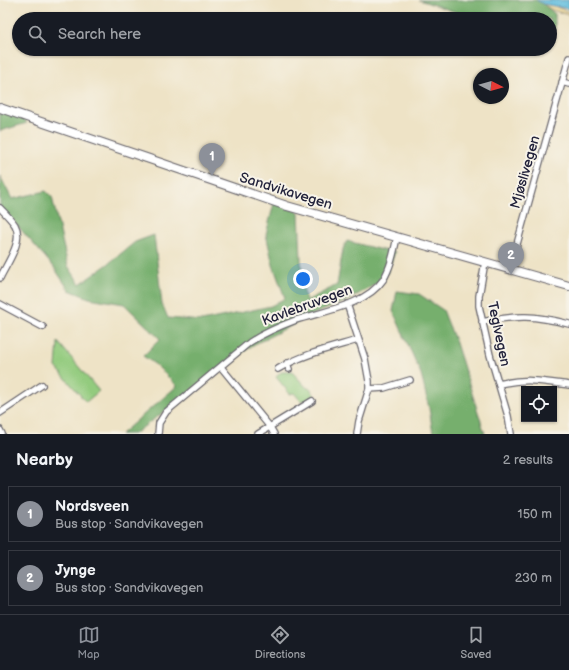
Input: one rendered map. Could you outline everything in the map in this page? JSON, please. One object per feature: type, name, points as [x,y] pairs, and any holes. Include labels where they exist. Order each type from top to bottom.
[{"type":"main road","name":"Sandvikavegen","points":[[0,108],[287,206],[569,286]]},
{"type":"street","name":"Mjøslivegen","points":[[510,269],[569,58]]},
{"type":"street","points":[[562,82],[569,84]]},
{"type":"street","points":[[0,208],[15,226],[18,237],[0,278]]},
{"type":"street","name":"Kavlebruvegen","points":[[158,434],[159,423],[166,412],[250,342],[267,332],[296,320],[347,304],[368,294],[380,284],[388,269],[397,236]]},
{"type":"street","name":"Teglvegen","points":[[485,262],[479,296],[479,306],[511,434]]},
{"type":"street","points":[[0,304],[43,327]]},
{"type":"street","points":[[347,304],[366,364],[369,389],[359,421],[357,434]]},
{"type":"street","points":[[482,322],[525,316],[546,318],[569,324]]},
{"type":"street","points":[[278,369],[323,350],[358,340]]},
{"type":"street","points":[[221,367],[270,427],[274,434]]},
{"type":"street","points":[[369,389],[384,388],[410,380]]},
{"type":"street","points":[[499,384],[529,380],[569,385]]},
{"type":"street","points":[[0,413],[42,384]]},
{"type":"street","points":[[258,434],[312,401]]},
{"type":"street","points":[[0,430],[2,434]]},
{"type":"green space","points":[[419,0],[536,0],[553,12],[456,12]]},
{"type":"green space","points":[[0,106],[21,116],[27,123],[0,131]]},
{"type":"green space","points":[[0,176],[12,199],[46,191],[52,197],[68,266],[80,284],[135,242],[154,235],[162,304],[168,318],[202,321],[271,306],[285,298],[273,265],[266,234],[274,203],[299,212],[302,283],[306,301],[337,285],[343,249],[347,241],[395,252],[385,279],[348,300],[316,313],[253,345],[134,434],[121,434],[177,386],[156,365],[143,356],[160,339],[124,304],[89,298],[69,290],[53,266],[14,222],[0,209]]},
{"type":"green space","points":[[397,291],[419,294],[443,310],[456,343],[485,434],[433,434],[421,374],[393,311]]},
{"type":"green space","points":[[58,342],[99,391],[86,402],[56,367]]},
{"type":"green space","points":[[281,372],[292,372],[307,388],[310,388],[315,396],[306,401],[301,401],[294,393],[290,394],[276,377]]},
{"type":"sand","points":[[540,0],[569,12],[569,15],[552,10],[541,3]]},
{"type":"water","points":[[536,0],[569,0],[569,9],[543,4]]},
{"type":"place","name":"Nordsveen","points":[[212,176]]},
{"type":"place","name":"Jynge","points":[[511,275]]}]
